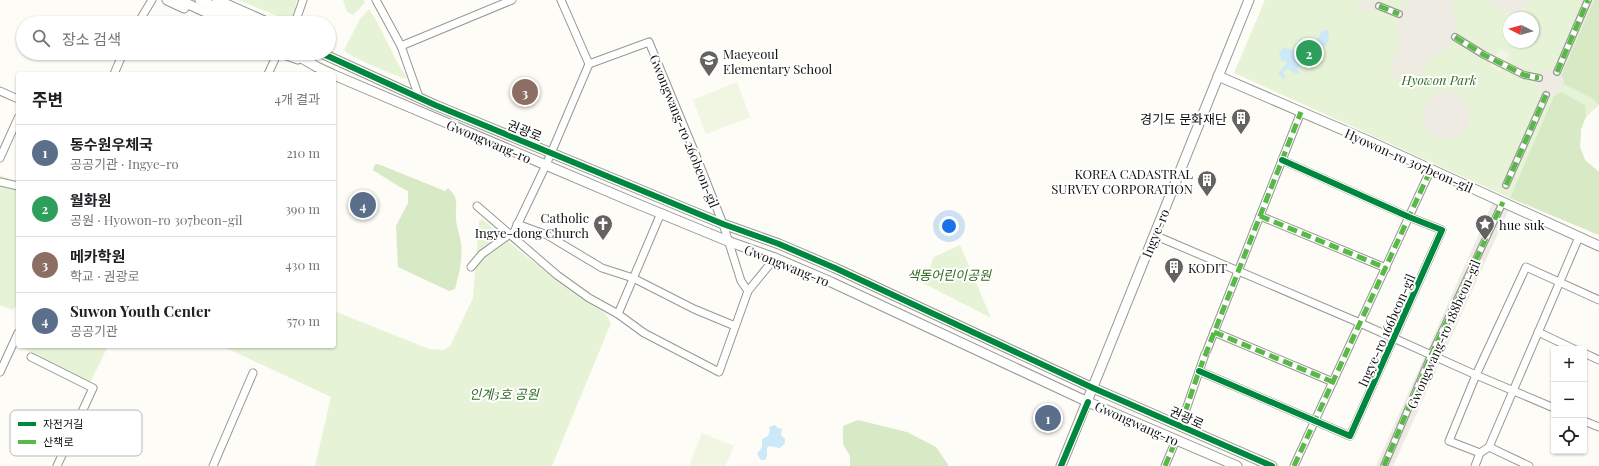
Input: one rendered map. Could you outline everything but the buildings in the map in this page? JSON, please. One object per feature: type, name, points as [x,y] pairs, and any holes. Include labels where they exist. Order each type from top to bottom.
[{"type":"street","points":[[142,16],[152,0]]},
{"type":"street","points":[[167,0],[201,16]]},
{"type":"street","points":[[179,0],[214,16]]},
{"type":"street","points":[[200,0],[235,16]]},
{"type":"street","points":[[217,0],[253,16]]},
{"type":"street","points":[[297,16],[303,0]]},
{"type":"street","points":[[376,0],[401,46],[419,97]]},
{"type":"street","points":[[401,46],[512,0]]},
{"type":"street","points":[[471,267],[482,254],[511,235],[518,224],[546,165],[589,64],[561,0]]},
{"type":"street","name":"Ingye-ro","points":[[1061,466],[1249,0]]},
{"type":"street","points":[[1557,72],[1588,0]]},
{"type":"street","points":[[1380,6],[1399,14]]},
{"type":"street","points":[[1455,37],[1484,55],[1524,75],[1539,78]]},
{"type":"street","name":"Gwongwang-ro 260beon-gil","points":[[589,64],[649,42],[696,153],[730,242],[733,260],[741,281],[748,291]]},
{"type":"street","points":[[115,72],[120,60]]},
{"type":"street","points":[[269,72],[275,60]]},
{"type":"street","name":"Gwongwang-ro","points":[[300,60],[316,66]]},
{"type":"street","name":"Gwongwang-ro","points":[[305,60],[329,72]]},
{"type":"street","name":"권광로","points":[[336,60],[419,97],[723,224],[779,244],[828,265],[1093,388],[1272,466]]},
{"type":"street","name":"Gwongwang-ro","points":[[336,75],[730,242],[775,258],[831,282],[1088,402],[1236,466]]},
{"type":"street","name":"Hyowon-ro 307beon-gil","points":[[1218,76],[1431,169],[1599,246]]},
{"type":"street","points":[[0,90],[16,98]]},
{"type":"street","points":[[1506,185],[1546,95]]},
{"type":"street","points":[[1180,427],[1206,352],[1301,112]]},
{"type":"street","points":[[0,158],[16,122]]},
{"type":"street","points":[[1282,160],[1409,217]]},
{"type":"street","points":[[1294,466],[1431,169]]},
{"type":"street","points":[[0,182],[16,186]]},
{"type":"street","name":"Gwongwang-ro 188beon-gil","points":[[1384,466],[1431,355],[1503,202]]},
{"type":"street","points":[[477,206],[557,275],[589,298],[618,314],[644,333],[719,372],[748,291],[775,258]]},
{"type":"street","points":[[618,314],[661,213]]},
{"type":"street","points":[[1260,216],[1386,268]]},
{"type":"street","name":"Ingye-ro 166beon-gil","points":[[1315,420],[1350,436],[1442,230],[1409,217]]},
{"type":"street","points":[[518,224],[547,235],[602,268],[633,278],[735,326]]},
{"type":"street","name":"Ingye-ro 166beon-gil","points":[[1154,235],[1551,407]]},
{"type":"street","points":[[1475,466],[1480,453],[1489,447],[1579,237]]},
{"type":"street","points":[[1480,453],[1449,441],[1476,375],[1526,267],[1599,300]]},
{"type":"street","points":[[1214,332],[1333,382]]},
{"type":"street","points":[[1538,332],[1568,346]]},
{"type":"street","points":[[0,372],[16,338]]},
{"type":"street","points":[[1587,355],[1599,360]]},
{"type":"street","points":[[31,357],[92,388],[82,410]]},
{"type":"street","points":[[1199,371],[1315,420]]},
{"type":"street","points":[[213,466],[253,373]]},
{"type":"street","points":[[1587,422],[1599,427]]},
{"type":"street","points":[[1165,466],[1176,440]]},
{"type":"street","points":[[1489,447],[1529,466]]},
{"type":"street","points":[[57,466],[61,456]]},
{"type":"green space","points":[[238,0],[297,0],[293,16],[277,16]]},
{"type":"green space","points":[[343,0],[364,0],[365,3],[353,15],[347,12]]},
{"type":"green space","name":"Hyowon Park","points":[[1265,0],[1599,0],[1599,105],[1586,117],[1581,129],[1580,147],[1585,160],[1599,172],[1599,235],[1510,198],[1234,73]]},
{"type":"green space","points":[[1594,0],[1599,0],[1599,105],[1592,98],[1564,84],[1561,76]]},
{"type":"green space","points":[[369,9],[407,79],[384,71],[347,53],[344,50],[360,19]]},
{"type":"green space","points":[[1500,48],[1510,54],[1500,72],[1490,66]]},
{"type":"green space","points":[[737,82],[750,117],[706,134],[693,100]]},
{"type":"green space","points":[[1561,92],[1585,105],[1586,116],[1581,129],[1580,147],[1585,160],[1599,172],[1599,235],[1510,198],[1554,96]]},
{"type":"green space","points":[[375,164],[445,191],[448,188],[454,195],[456,199],[456,221],[461,249],[460,266],[455,289],[449,291],[398,267],[396,226],[408,203],[408,191],[373,170]]},
{"type":"green space","points":[[0,175],[16,182],[16,306],[13,310],[0,305]]},
{"type":"green space","name":"인계3호 공원","points":[[482,219],[522,253],[576,294],[605,313],[611,323],[552,466],[315,466],[331,397],[226,348],[336,348],[336,312],[429,349],[443,350],[450,346],[473,298],[479,221]]},
{"type":"green space","name":"색동어린이공원","points":[[960,245],[991,318],[923,283],[934,257]]},
{"type":"green space","points":[[23,348],[107,348],[89,385]]},
{"type":"green space","points":[[858,420],[907,432],[936,447],[949,466],[850,466],[850,456],[843,444],[843,426]]},
{"type":"green space","points":[[702,433],[734,446],[725,466],[689,466]]},
{"type":"shaded area","points":[[1356,0],[1381,0],[1381,2],[1374,11],[1366,12],[1359,8]]},
{"type":"shaded area","points":[[1412,0],[1456,0],[1452,10],[1456,19],[1457,28],[1455,37],[1450,46],[1443,52],[1430,57],[1421,76],[1412,83],[1406,83],[1400,82],[1392,75],[1390,64],[1400,43],[1396,27],[1397,19],[1401,11]]},
{"type":"shaded area","points":[[1488,0],[1532,0],[1522,10],[1516,12],[1504,12],[1497,10]]},
{"type":"shaded area","points":[[1551,70],[1560,74],[1564,83],[1560,92],[1551,96],[1542,92],[1538,83],[1542,74]]},
{"type":"shaded area","points":[[1441,91],[1451,91],[1460,95],[1466,101],[1469,106],[1469,124],[1460,135],[1451,139],[1441,139],[1432,135],[1426,129],[1422,120],[1422,110],[1426,101],[1432,95]]},
{"type":"shaded area","points":[[1493,202],[1509,209],[1393,466],[1376,466]]},
{"type":"water","points":[[1328,29],[1329,40],[1320,53],[1311,48],[1304,57],[1310,62],[1307,68],[1302,64],[1297,69],[1300,74],[1296,74],[1287,68],[1283,73],[1286,77],[1283,79],[1278,74],[1287,63],[1284,60],[1282,63],[1279,52],[1283,48],[1297,50],[1303,42],[1308,44],[1319,37],[1321,32]]},
{"type":"water","points":[[775,425],[782,429],[781,435],[785,439],[785,443],[780,448],[769,446],[767,448],[767,456],[765,460],[761,460],[757,454],[762,447],[762,439],[768,436],[770,430],[769,427]]},
{"type":"marked path","points":[[1557,72],[1588,0]]},
{"type":"marked path","points":[[1379,6],[1399,14]]},
{"type":"marked path","points":[[1455,37],[1484,55],[1524,75],[1539,78]]},
{"type":"marked path","points":[[1506,185],[1546,95]]},
{"type":"marked path","points":[[1180,427],[1199,371],[1301,112]]},
{"type":"marked path","points":[[1294,466],[1431,169]]},
{"type":"marked path","points":[[1384,466],[1431,355],[1503,202]]},
{"type":"marked path","points":[[1260,216],[1386,268]]},
{"type":"marked path","points":[[1214,332],[1333,382]]},
{"type":"marked path","points":[[1165,466],[1176,440]]},
{"type":"cycle path","points":[[336,60],[435,105],[723,224],[779,244],[835,268],[1093,388],[1272,466]]},
{"type":"cycle path","points":[[1199,371],[1350,436],[1442,230],[1409,217],[1282,160]]},
{"type":"cycle path","points":[[1061,466],[1088,402]]},
{"type":"place","name":"월화원","points":[[1309,53]]},
{"type":"place","name":"Maeyeoul Elementary School","points":[[709,77]]},
{"type":"place","name":"메카학원","points":[[525,92]]},
{"type":"place","name":"경기도 문화재단","points":[[1241,135]]},
{"type":"place","name":"KOREA CADASTRAL SURVEY CORPORATION","points":[[1207,197]]},
{"type":"place","name":"Suwon Youth Center","points":[[363,205]]},
{"type":"place","name":"Catholic Ingye-dong Church","points":[[603,241]]},
{"type":"place","name":"hue suk","points":[[1485,241]]},
{"type":"place","name":"KODIT","points":[[1174,284]]},
{"type":"place","name":"동수원우체국","points":[[1048,418]]}]
